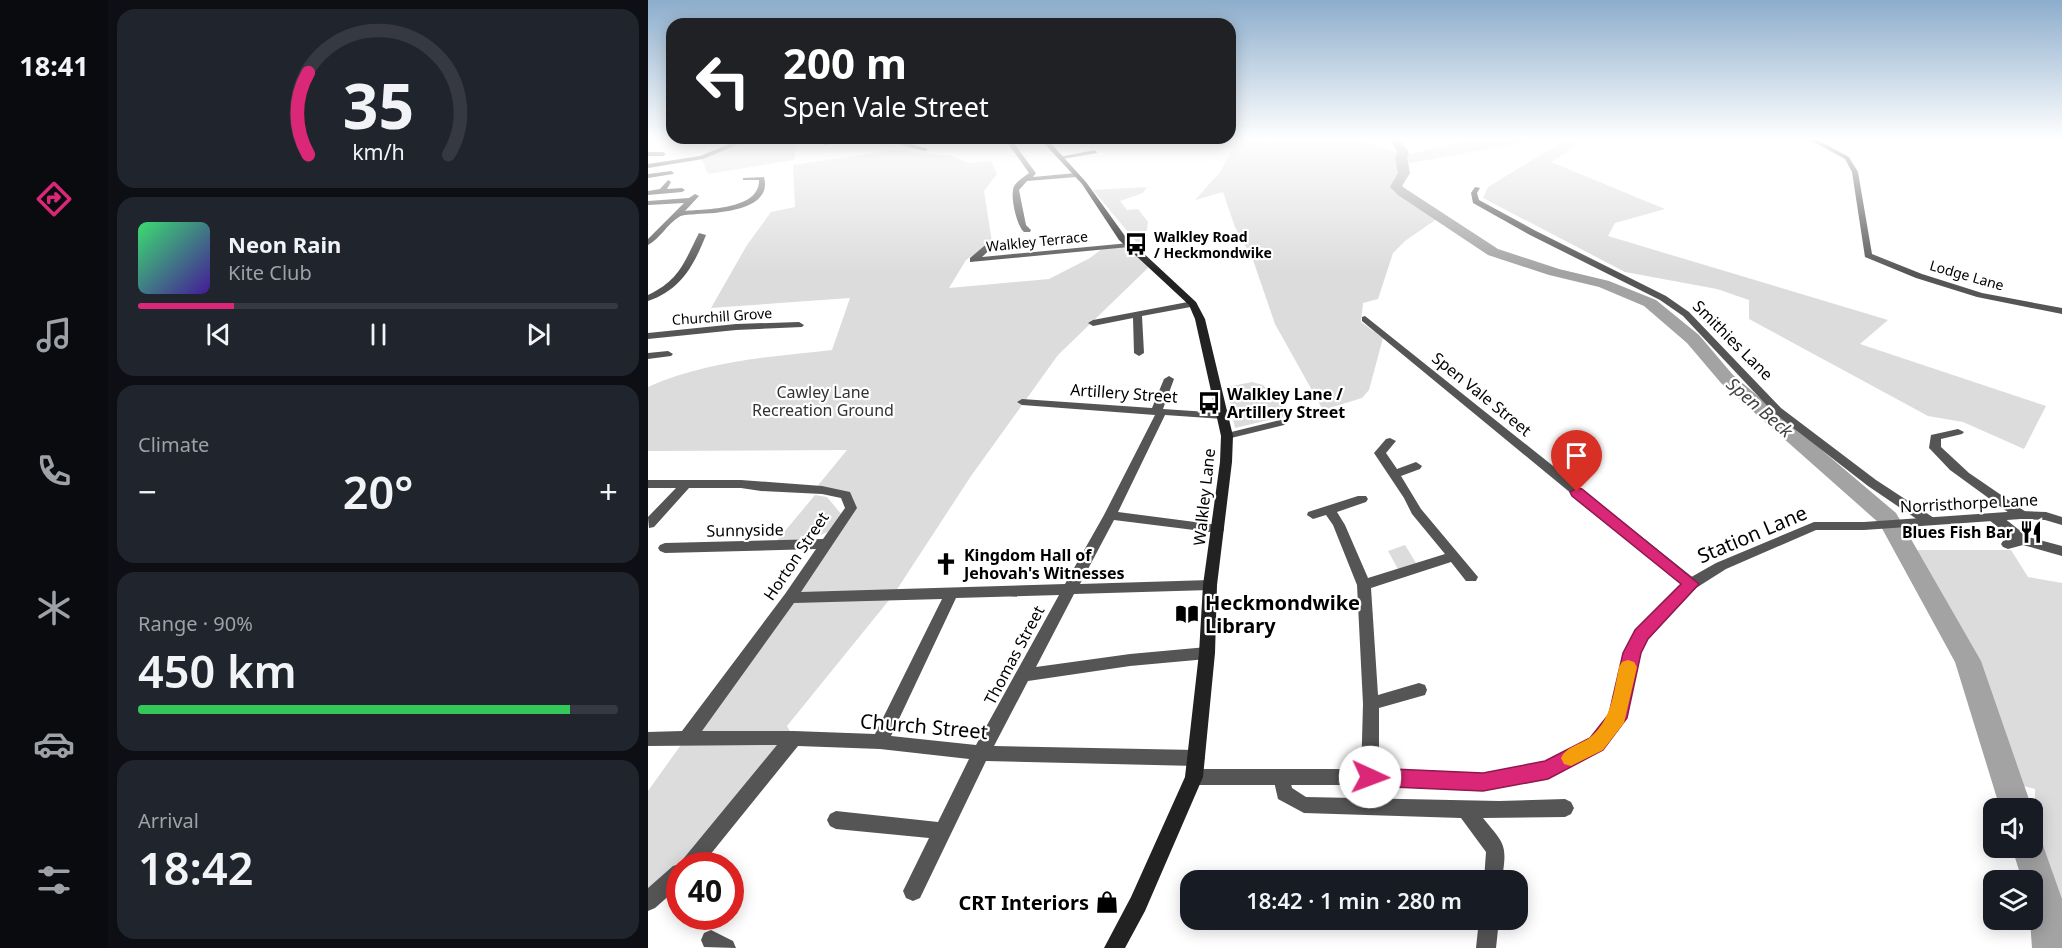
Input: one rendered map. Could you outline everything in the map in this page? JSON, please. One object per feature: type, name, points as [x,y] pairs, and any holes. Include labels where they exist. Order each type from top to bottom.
[{"type":"main road","name":"Walkley Lane","points":[[1082,183],[1130,246],[1193,304],[1200,319],[1227,436],[1226,462],[1210,585],[1208,653],[1195,767],[1138,904],[1114,948]]},
{"type":"street","points":[[662,191],[667,183]]},
{"type":"street","points":[[679,213],[727,208],[751,201],[763,190],[762,183]]},
{"type":"street","points":[[1019,183],[1016,190],[1022,226],[1027,230]]},
{"type":"street","name":"Lodge Lane","points":[[1857,183],[1868,255],[1919,276],[1980,295],[2062,311]]},
{"type":"street","name":"Smithies Lane","points":[[1477,188],[1474,193],[1476,201],[1533,233],[1663,298],[1686,314],[1778,410],[1872,483],[1929,521]]},
{"type":"street","points":[[648,193],[682,190]]},
{"type":"street","points":[[648,203],[693,198],[648,243]]},
{"type":"street","points":[[648,298],[675,285],[686,271],[702,235]]},
{"type":"street","name":"Walkley Terrace","points":[[993,243],[973,260],[1130,246]]},
{"type":"street","points":[[1093,322],[1193,304]]},
{"type":"street","points":[[1137,315],[1138,353]]},
{"type":"street","name":"Spen Vale Street","points":[[1365,319],[1427,372],[1691,584]]},
{"type":"street","name":"Churchill Grove","points":[[648,336],[736,327],[799,325]]},
{"type":"street","points":[[648,356],[668,354]]},
{"type":"street","name":"Thomas Street","points":[[913,891],[981,753],[1110,515],[1158,413],[1169,379]]},
{"type":"street","name":"Artillery Street","points":[[1022,402],[1223,416]]},
{"type":"street","points":[[1227,436],[1280,423]]},
{"type":"street","points":[[1958,432],[1935,437],[1935,448],[1951,464],[2004,500],[2021,515]]},
{"type":"street","points":[[1390,441],[1380,453],[1416,511],[1471,577]]},
{"type":"street","points":[[1394,474],[1416,466]]},
{"type":"street","points":[[649,524],[687,483]]},
{"type":"street","name":"Horton Street","points":[[648,484],[687,483],[816,489],[846,495],[850,508],[694,737]]},
{"type":"street","points":[[1313,514],[1330,511],[1362,499]]},
{"type":"street","points":[[1330,511],[1339,525],[1364,585],[1371,704],[1370,777]]},
{"type":"street","points":[[1110,515],[1218,529]]},
{"type":"street","name":"Norristhorpe Lane","points":[[1876,524],[2021,515],[2046,516],[2062,521]]},
{"type":"street","points":[[1994,517],[2023,540],[2062,551]]},
{"type":"street","name":"Station Lane","points":[[1282,777],[1370,777],[1483,782],[1548,770],[1596,744],[1617,718],[1632,653],[1641,635],[1691,584],[1721,567],[1814,526],[1876,524]]},
{"type":"street","points":[[2008,544],[2023,540]]},
{"type":"street","name":"Sunnyside","points":[[665,548],[826,544]]},
{"type":"street","points":[[1364,585],[1454,556]]},
{"type":"street","points":[[790,598],[1210,585]]},
{"type":"street","points":[[880,742],[952,592]]},
{"type":"street","points":[[1024,675],[1130,660],[1208,653]]},
{"type":"street","points":[[1371,704],[1419,690]]},
{"type":"street","points":[[700,852],[794,738]]},
{"type":"street","name":"Church Street","points":[[648,739],[794,738],[880,742],[981,753],[1195,767],[1282,777]]},
{"type":"street","points":[[1282,777],[1284,793],[1304,805],[1465,809],[1566,808]]},
{"type":"street","points":[[1465,809],[1496,849],[1494,870]]},
{"type":"street","points":[[836,820],[943,831]]},
{"type":"street","points":[[648,901],[666,885]]},
{"type":"street","points":[[1486,948],[1488,930]]},
{"type":"green space","name":"Cawley Lane Recreation Ground","points":[[794,183],[990,183],[984,191],[992,242],[966,260],[949,288],[1049,279],[1090,258],[1103,248],[1129,245],[1150,266],[1058,355],[971,476],[894,594],[787,726],[794,738],[692,852],[666,852],[666,881],[648,901],[648,791],[850,508],[846,495],[815,489],[847,450],[648,451],[648,387],[692,371],[738,361],[832,350],[850,298],[711,308],[747,245],[771,212],[795,207]]},
{"type":"green space","points":[[1210,183],[1394,183],[1392,186],[1438,218],[1405,241],[1393,253],[1378,299],[1363,303],[1361,322],[1383,338],[1369,390],[1362,398],[1323,410],[1275,324],[1253,260],[1235,227],[1223,192],[1195,200]]},
{"type":"green space","points":[[1494,183],[1603,183],[1665,209],[1615,223],[1608,236],[1888,320],[1860,344],[2046,406],[2024,449],[1963,422],[1928,416],[1749,319],[1749,300],[1717,289],[1625,272],[1483,198],[1488,187]]},
{"type":"green space","points":[[1147,187],[1143,193],[1120,201],[1127,210],[1138,209],[1148,222],[1144,251],[1093,190]]},
{"type":"green space","points":[[1252,382],[1263,385],[1290,415],[1235,428],[1227,387]]},
{"type":"green space","points":[[815,495],[827,497],[842,515],[828,532],[815,537],[775,543]]},
{"type":"green space","points":[[1405,545],[1416,563],[1398,569],[1388,551]]},
{"type":"green space","points":[[1915,550],[2011,550],[2028,577],[2062,583],[2062,918],[2043,855],[2043,798],[2035,798],[2035,789],[2007,782]]},
{"type":"waterway","name":"Spen Beck","points":[[1398,183],[1396,187],[1402,192],[1493,252],[1554,272],[1604,284],[1650,303],[1693,339],[1727,379],[1888,518],[1968,661],[2013,798]]},
{"type":"waterway","name":"Spen Beck","points":[[2031,858],[2046,903],[2050,948]]},
{"type":"slow traffic","points":[[1571,758],[1596,744],[1617,718],[1628,667]]},
{"type":"place","name":"Walkley Road / Heckmondwike","points":[[1136,244]]},
{"type":"place","name":"Walkley Lane / Artillery Street","points":[[1209,403]]},
{"type":"place","name":"Blues Fish Bar","points":[[2031,532]]},
{"type":"place","name":"Kingdom Hall of Jehovah's Witnesses","points":[[946,564]]},
{"type":"place","name":"Heckmondwike Library","points":[[1187,614]]},
{"type":"place","name":"CRT Interiors","points":[[1107,902]]},
{"type":"route","points":[[1370,777],[1483,782],[1548,770],[1596,744],[1617,718],[1625,677],[1632,653],[1641,635],[1691,584],[1577,492]]}]
